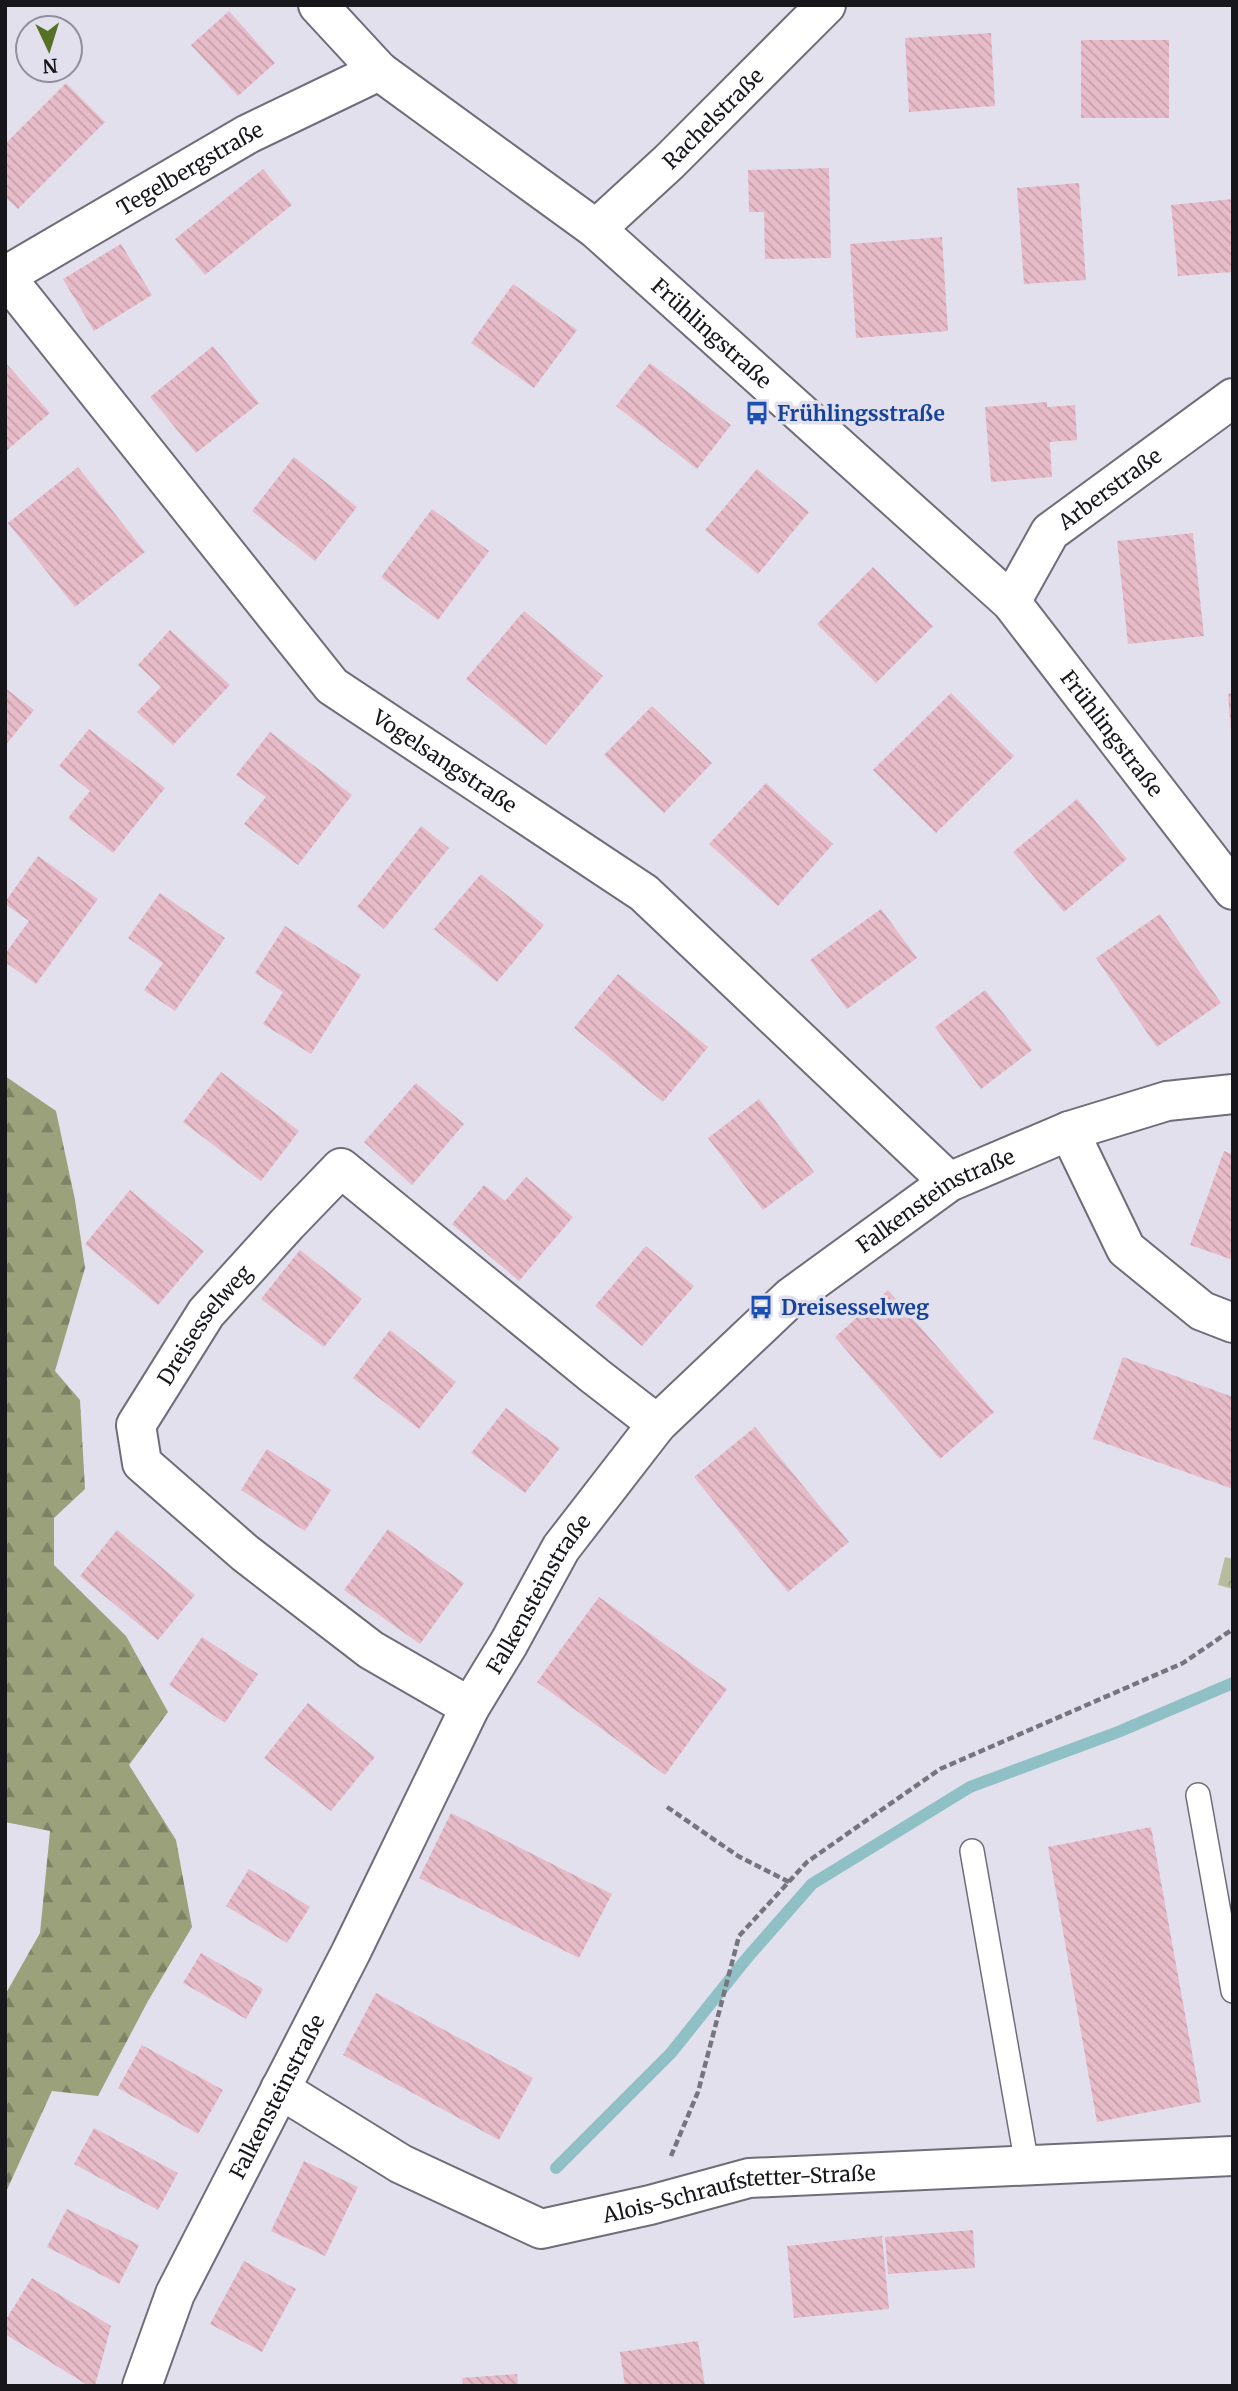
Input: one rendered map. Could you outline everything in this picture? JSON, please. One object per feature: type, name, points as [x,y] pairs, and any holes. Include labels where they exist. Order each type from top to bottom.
[{"type":"street","name":"Frühlingstraße","points":[[318,5],[379,71],[596,229],[1011,602],[1233,890]]},
{"type":"street","name":"Rachelstraße","points":[[596,229],[669,162],[826,5]]},
{"type":"street","name":"Tegelbergstraße","points":[[5,276],[248,134],[379,71]]},
{"type":"street","name":"Vogelsangstraße","points":[[5,276],[332,686],[643,893],[949,1182]]},
{"type":"street","name":"Arberstraße","points":[[1011,602],[1050,532],[1233,398]]},
{"type":"street","name":"Falkensteinstraße","points":[[142,2386],[175,2294],[351,1952],[470,1707],[561,1548],[657,1424],[791,1297],[949,1182],[1069,1131],[1167,1101],[1233,1094]]},
{"type":"street","points":[[1069,1131],[1126,1249],[1202,1311],[1233,1323]]},
{"type":"street","name":"Dreisesselweg","points":[[470,1707],[371,1650],[245,1553],[142,1463],[136,1425],[206,1313],[341,1168],[657,1424]]},
{"type":"street","name":"Alois-Schraufstetter-Straße","points":[[281,2089],[401,2164],[541,2229],[650,2206],[749,2178],[1233,2156]]},
{"type":"lane","points":[[1198,1795],[1233,1991]]},
{"type":"lane","points":[[972,1851],[1027,2165]]},
{"type":"path","points":[[650,2206],[698,2092],[740,1936],[807,1862],[940,1769],[1183,1662],[1233,1629]]},
{"type":"path","points":[[667,1807],[738,1856],[789,1882]]},
{"type":"green space","points":[[5,1076],[56,1111],[75,1200],[85,1268],[55,1371],[80,1400],[85,1489],[54,1518],[54,1565],[126,1636],[168,1712],[129,1765],[176,1840],[192,1927],[148,2001],[98,2096],[52,2091],[5,2194],[5,1995],[40,1933],[50,1831],[5,1822]]},
{"type":"green space","points":[[1225,1557],[1233,1559],[1233,1589],[1218,1585]]},
{"type":"building","points":[[229,11],[275,63],[238,96],[191,45]]},
{"type":"building","points":[[991,33],[995,106],[909,112],[905,38]]},
{"type":"building","points":[[1081,40],[1169,40],[1169,118],[1081,118]]},
{"type":"building","points":[[65,84],[105,122],[18,209],[5,197],[5,144]]},
{"type":"building","points":[[829,168],[831,258],[765,259],[764,212],[749,212],[748,170]]},
{"type":"building","points":[[263,169],[292,205],[205,275],[175,239]]},
{"type":"building","points":[[1079,183],[1086,280],[1024,284],[1017,188]]},
{"type":"building","points":[[1233,199],[1233,272],[1178,276],[1171,205]]},
{"type":"building","points":[[942,237],[948,331],[856,338],[850,244]]},
{"type":"building","points":[[121,244],[152,295],[94,331],[63,279]]},
{"type":"building","points":[[513,284],[577,330],[534,388],[471,343]]},
{"type":"building","points":[[213,346],[259,403],[196,453],[150,397]]},
{"type":"building","points":[[5,362],[50,413],[5,452]]},
{"type":"building","points":[[650,363],[731,425],[697,469],[616,406]]},
{"type":"building","points":[[1047,402],[1047,407],[1075,405],[1077,440],[1050,442],[1052,477],[991,482],[985,407]]},
{"type":"building","points":[[294,457],[357,507],[315,561],[252,511]]},
{"type":"building","points":[[78,467],[145,552],[75,607],[8,523]]},
{"type":"building","points":[[757,469],[809,512],[758,574],[705,530]]},
{"type":"building","points":[[432,509],[489,551],[438,620],[381,577]]},
{"type":"building","points":[[1193,533],[1204,636],[1128,644],[1117,541]]},
{"type":"building","points":[[873,567],[933,626],[876,683],[817,624]]},
{"type":"building","points":[[524,611],[603,676],[546,745],[466,679]]},
{"type":"building","points":[[170,630],[230,685],[173,745],[137,712],[161,687],[138,665]]},
{"type":"building","points":[[5,688],[34,710],[5,746]]},
{"type":"building","points":[[951,693],[1014,756],[936,833],[873,770]]},
{"type":"building","points":[[1233,693],[1233,730],[1231,731],[1228,694]]},
{"type":"building","points":[[652,706],[712,763],[664,813],[604,755]]},
{"type":"building","points":[[89,729],[165,788],[113,853],[68,818],[90,791],[59,766]]},
{"type":"building","points":[[270,732],[352,795],[298,865],[244,824],[266,797],[236,775]]},
{"type":"building","points":[[766,783],[833,844],[778,906],[709,844]]},
{"type":"building","points":[[1077,799],[1127,859],[1064,912],[1013,852]]},
{"type":"building","points":[[421,826],[449,848],[384,929],[357,907]]},
{"type":"building","points":[[38,856],[98,899],[36,984],[5,962],[5,954],[29,921],[5,902]]},
{"type":"building","points":[[481,874],[544,925],[497,982],[434,929]]},
{"type":"building","points":[[160,893],[225,938],[175,1011],[144,990],[163,963],[128,938]]},
{"type":"building","points":[[881,909],[917,958],[847,1009],[810,960]]},
{"type":"building","points":[[1160,914],[1221,1003],[1157,1047],[1096,958]]},
{"type":"building","points":[[285,926],[361,975],[311,1054],[263,1024],[283,992],[255,973]]},
{"type":"building","points":[[618,974],[708,1047],[663,1102],[574,1028]]},
{"type":"building","points":[[985,990],[1032,1050],[981,1089],[935,1027]]},
{"type":"building","points":[[221,1072],[299,1131],[261,1181],[183,1122]]},
{"type":"building","points":[[416,1083],[464,1124],[412,1185],[364,1142]]},
{"type":"building","points":[[759,1099],[814,1172],[763,1210],[708,1138]]},
{"type":"building","points":[[1224,1151],[1233,1155],[1233,1260],[1190,1245]]},
{"type":"building","points":[[526,1177],[573,1217],[519,1281],[452,1224],[484,1185],[505,1201]]},
{"type":"building","points":[[130,1190],[204,1251],[158,1305],[85,1244]]},
{"type":"building","points":[[646,1246],[694,1286],[642,1346],[595,1306]]},
{"type":"building","points":[[300,1250],[362,1299],[324,1347],[261,1299]]},
{"type":"building","points":[[888,1290],[994,1412],[940,1459],[835,1337]]},
{"type":"building","points":[[390,1330],[456,1382],[419,1429],[353,1378]]},
{"type":"building","points":[[1123,1357],[1233,1397],[1233,1489],[1093,1439]]},
{"type":"building","points":[[506,1408],[560,1448],[525,1493],[471,1453]]},
{"type":"building","points":[[755,1427],[849,1542],[788,1592],[694,1477]]},
{"type":"building","points":[[267,1449],[331,1490],[305,1531],[241,1490]]},
{"type":"building","points":[[388,1529],[464,1583],[420,1644],[344,1590]]},
{"type":"building","points":[[117,1530],[195,1595],[158,1640],[80,1576]]},
{"type":"building","points":[[599,1597],[727,1689],[665,1775],[537,1682]]},
{"type":"building","points":[[202,1637],[258,1674],[225,1723],[169,1685]]},
{"type":"building","points":[[308,1703],[375,1757],[331,1811],[264,1758]]},
{"type":"building","points":[[451,1813],[612,1894],[579,1958],[419,1878]]},
{"type":"building","points":[[1151,1827],[1201,2102],[1097,2122],[1048,1847]]},
{"type":"building","points":[[249,1869],[310,1907],[287,1943],[226,1906]]},
{"type":"building","points":[[201,1953],[263,1989],[246,2019],[183,1983]]},
{"type":"building","points":[[376,1993],[533,2078],[499,2140],[343,2055]]},
{"type":"building","points":[[142,2045],[223,2090],[198,2134],[118,2088]]},
{"type":"building","points":[[94,2128],[178,2173],[158,2210],[74,2164]]},
{"type":"building","points":[[304,2161],[358,2187],[325,2256],[271,2231]]},
{"type":"building","points":[[67,2209],[139,2245],[119,2284],[47,2247]]},
{"type":"building","points":[[973,2230],[975,2268],[888,2274],[885,2237]]},
{"type":"building","points":[[882,2236],[889,2309],[794,2318],[787,2246]]},
{"type":"building","points":[[244,2261],[296,2289],[262,2352],[210,2324]]},
{"type":"building","points":[[32,2278],[111,2326],[95,2386],[89,2386],[5,2334],[5,2321]]},
{"type":"building","points":[[698,2341],[705,2386],[625,2386],[620,2352]]},
{"type":"building","points":[[517,2374],[518,2386],[463,2386],[462,2378]]},
{"type":"waterway","points":[[556,2168],[671,2053],[747,1958],[812,1884],[970,1787],[1118,1732],[1233,1683]]},
{"type":"place","name":"Frühlingsstraße","points":[[757,413]]},
{"type":"place","name":"Dreisesselweg","points":[[761,1307]]}]
